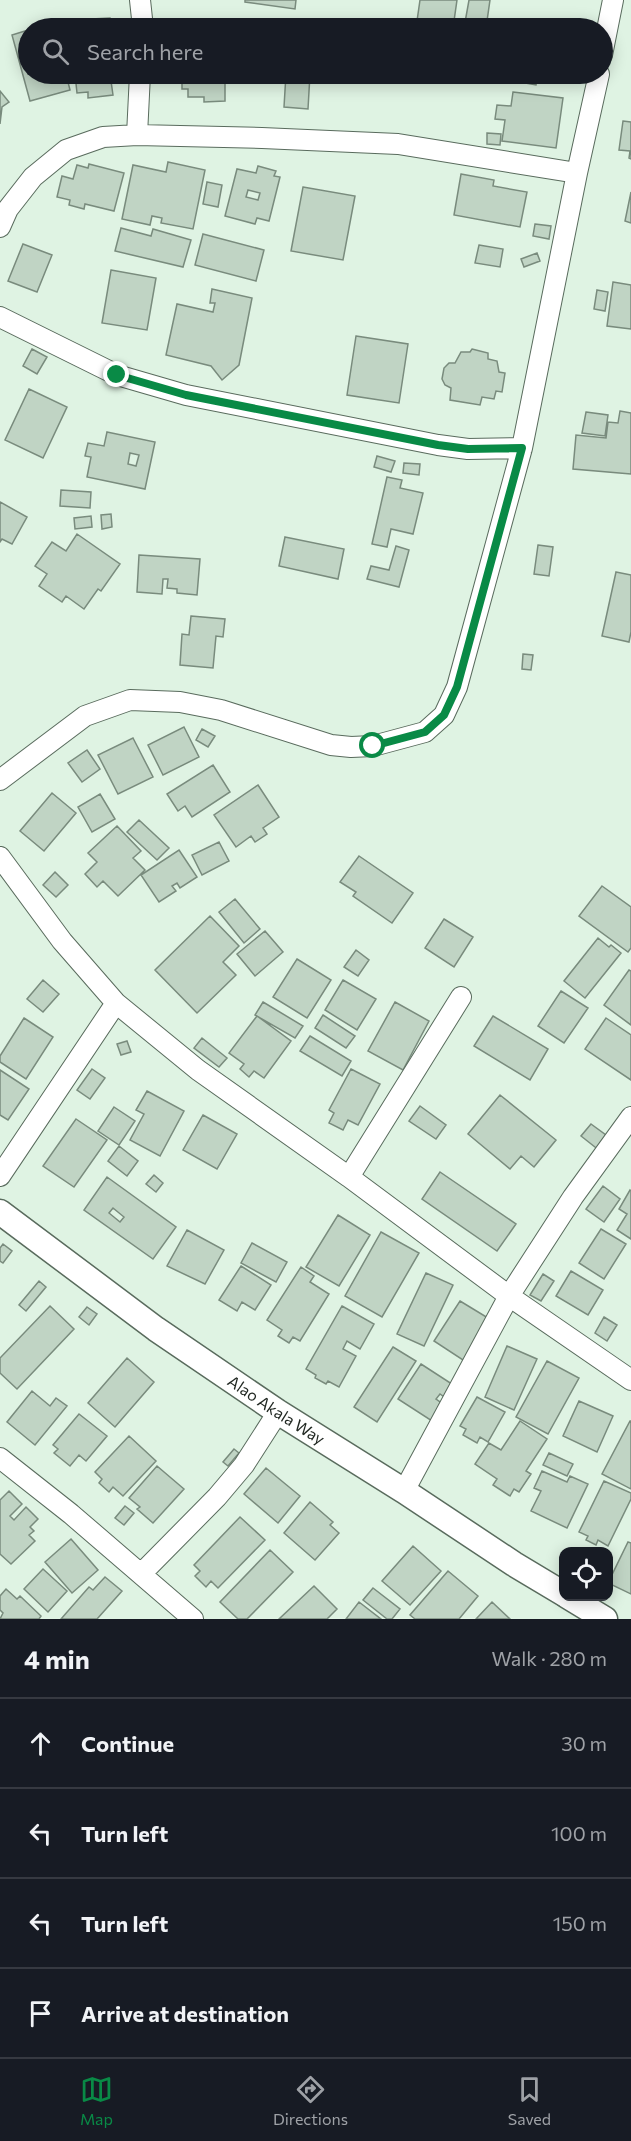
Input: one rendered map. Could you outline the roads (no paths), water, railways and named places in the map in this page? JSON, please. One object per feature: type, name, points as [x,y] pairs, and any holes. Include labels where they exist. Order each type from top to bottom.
[{"type":"street","points":[[140,0],[141,18]]},
{"type":"street","points":[[610,18],[613,0]]},
{"type":"street","points":[[137,135],[140,84]]},
{"type":"street","points":[[0,780],[85,716],[130,700],[180,702],[221,710],[331,745],[373,746],[425,732],[444,715],[457,687],[522,448],[597,84]]},
{"type":"street","points":[[0,227],[8,209],[33,177],[66,150],[103,137],[137,135],[398,144],[577,173]]},
{"type":"street","points":[[0,317],[117,375],[186,395],[438,445],[468,449],[522,448]]},
{"type":"street","points":[[0,857],[62,941],[116,1003],[198,1070],[349,1177],[509,1296],[631,1380]]},
{"type":"street","points":[[349,1177],[461,997]]},
{"type":"street","points":[[0,1176],[116,1003]]},
{"type":"street","points":[[404,1491],[509,1296],[573,1197],[629,1124]]},
{"type":"street","name":"Alao Akala Way","points":[[0,1212],[156,1329],[278,1412],[559,1591]]},
{"type":"street","points":[[141,1574],[217,1497],[244,1465],[278,1412]]},
{"type":"street","points":[[0,1458],[193,1619]]},
{"type":"street","name":"Alao Akala Way","points":[[575,1601],[605,1619]]}]
